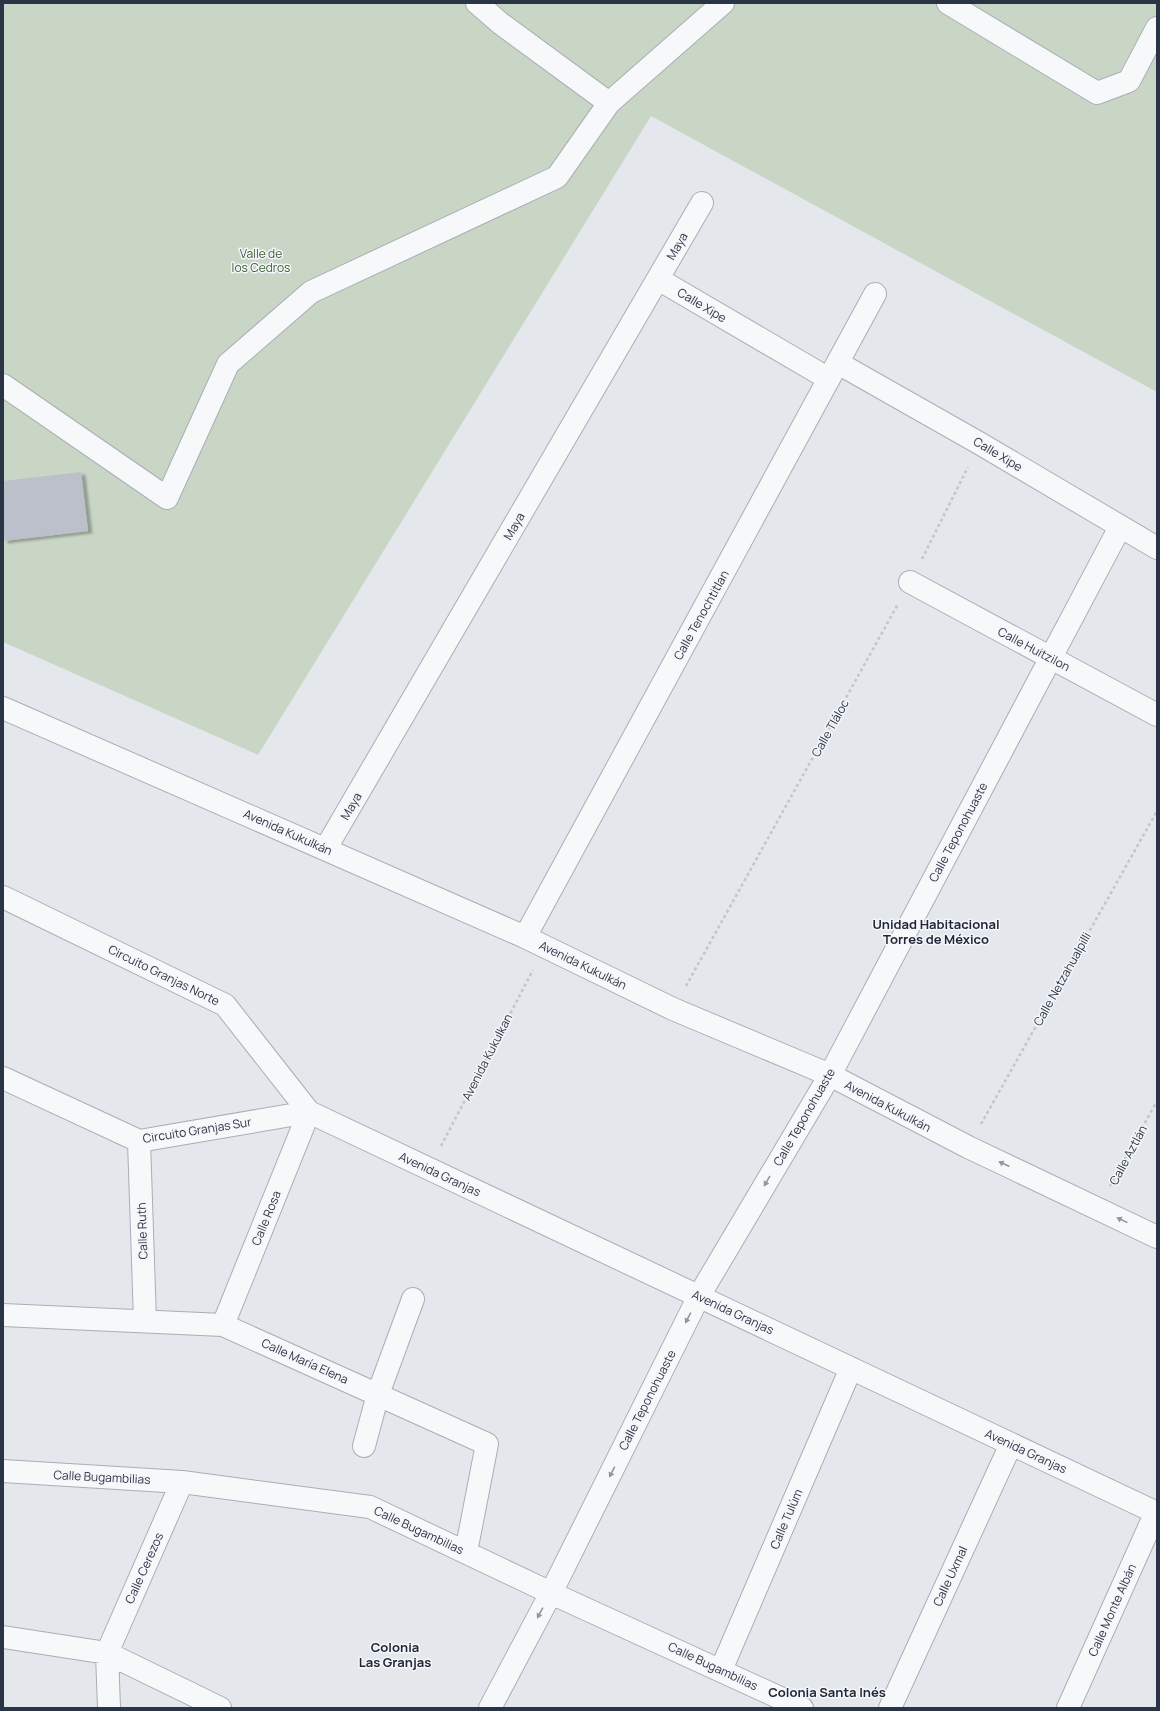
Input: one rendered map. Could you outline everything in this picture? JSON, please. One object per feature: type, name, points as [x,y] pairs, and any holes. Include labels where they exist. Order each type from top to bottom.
[{"type":"street","points":[[476,3],[500,23],[609,103]]},
{"type":"street","points":[[3,385],[167,498],[228,364],[311,292],[557,177],[609,103],[724,3]]},
{"type":"street","points":[[948,3],[1096,93],[1129,81],[1157,28]]},
{"type":"street","name":"Maya","points":[[326,848],[702,203]]},
{"type":"street","name":"Calle Xipe","points":[[658,278],[834,371],[979,443],[1157,548]]},
{"type":"street","name":"Calle Tenochtitlan","points":[[526,937],[875,294]]},
{"type":"street","name":"Calle Teponohuaste","points":[[490,1708],[551,1593],[699,1296],[830,1075],[1120,527]]},
{"type":"street","name":"Calle Huitzilon","points":[[910,582],[1157,715]]},
{"type":"street","name":"Avenida Kukulkán","points":[[3,708],[326,848],[526,937],[673,1009],[830,1075],[968,1147],[1099,1208],[1157,1237]]},
{"type":"street","name":"Circuito Granjas Norte","points":[[3,897],[225,1005],[309,1112]]},
{"type":"street","name":"Circuito Granjas Sur","points":[[3,1078],[139,1140],[309,1112]]},
{"type":"street","name":"Avenida Granjas","points":[[309,1112],[1156,1513]]},
{"type":"street","name":"Calle Rosa","points":[[223,1325],[309,1112]]},
{"type":"street","name":"Calle Ruth","points":[[139,1140],[145,1321]]},
{"type":"street","points":[[364,1446],[378,1394],[413,1299]]},
{"type":"street","name":"Calle María Elena","points":[[3,1316],[223,1325],[487,1444],[466,1552]]},
{"type":"street","name":"Calle Tulúm","points":[[721,1670],[851,1368]]},
{"type":"street","name":"Calle Uxmal","points":[[890,1708],[1011,1444]]},
{"type":"street","name":"Calle Bugambilias","points":[[3,1471],[182,1482],[370,1507],[551,1593],[802,1708]]},
{"type":"street","name":"Calle Cerezos","points":[[107,1653],[182,1482]]},
{"type":"street","name":"Calle Monte Albán","points":[[1068,1708],[1156,1513]]},
{"type":"street","points":[[3,1637],[107,1653],[220,1708]]},
{"type":"street","points":[[107,1653],[109,1708]]},
{"type":"path","name":"Calle Tláloc","points":[[673,1009],[910,582],[979,443]]},
{"type":"path","name":"Calle Netzahualpilli","points":[[968,1147],[1157,811]]},
{"type":"path","name":"Avenida Kukulkan","points":[[430,1169],[545,946]]},
{"type":"path","name":"Calle Aztlán","points":[[1099,1208],[1157,1101]]},
{"type":"green space","name":"Valle de los Cedros","points":[[3,3],[1157,3],[1157,392],[651,116],[258,755],[3,642]]},
{"type":"building","points":[[81,472],[88,531],[3,541],[3,481]]},
{"type":"district","name":"Unidad Habitacional Torres de México","points":[[936,932]]},
{"type":"district","name":"Colonia Las Granjas","points":[[395,1654]]},
{"type":"district","name":"Colonia Santa Inés","points":[[827,1692]]}]
